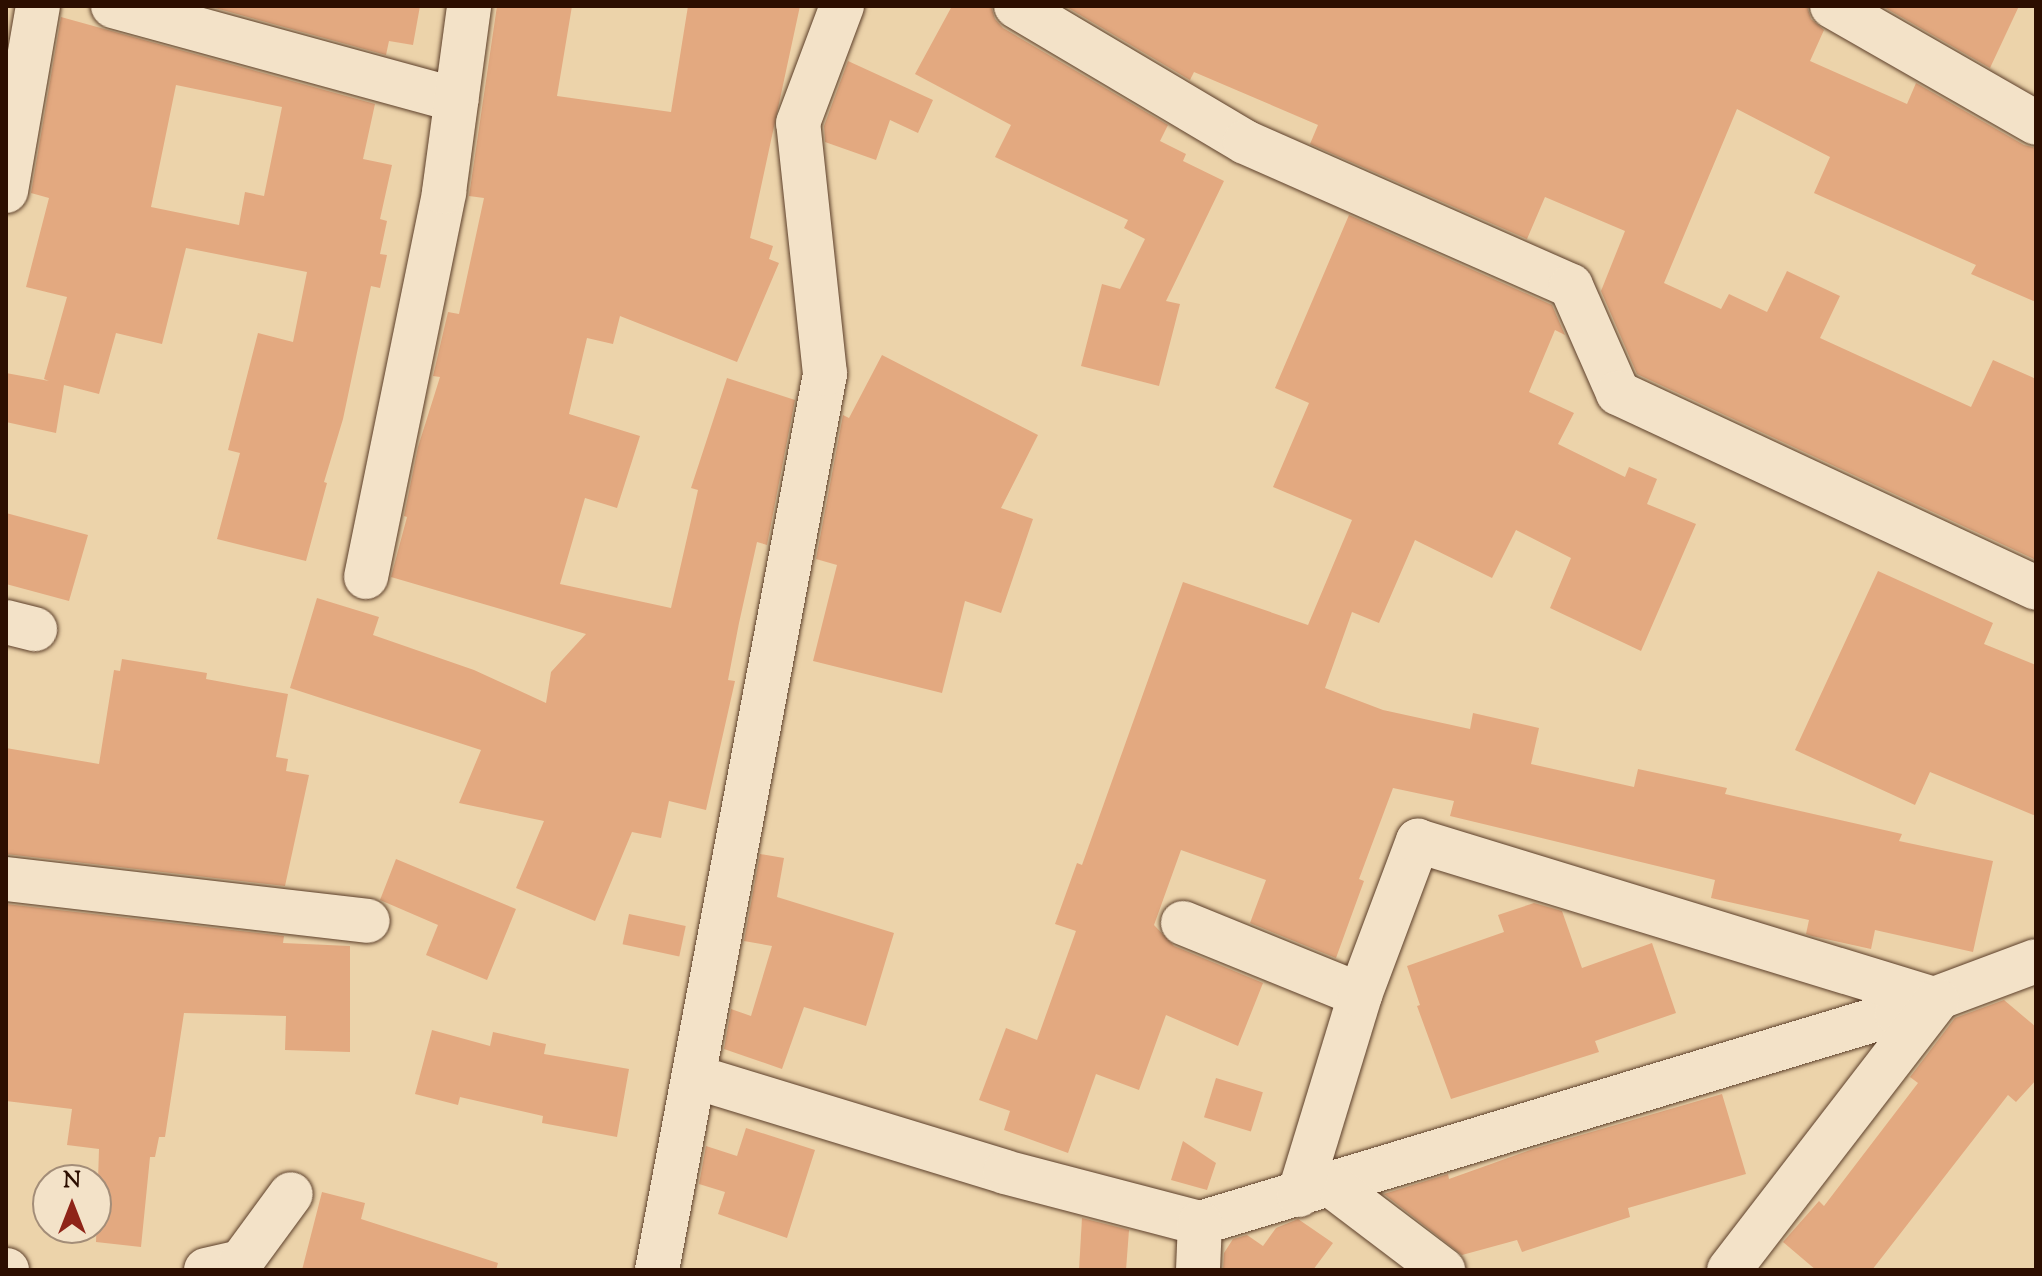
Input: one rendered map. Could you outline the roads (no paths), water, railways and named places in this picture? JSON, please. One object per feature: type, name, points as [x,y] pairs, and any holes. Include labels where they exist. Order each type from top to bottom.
[{"type":"street","points":[[6,191],[38,6]]},
{"type":"street","points":[[113,6],[456,100]]},
{"type":"street","points":[[366,577],[444,192],[469,6]]},
{"type":"street","points":[[657,1270],[825,374],[798,123],[842,6]]},
{"type":"street","points":[[1016,6],[1245,142],[1571,286],[1618,393],[2036,588]]},
{"type":"street","points":[[1832,6],[2036,123]]},
{"type":"street","points":[[1315,1190],[1360,995],[1418,841],[1937,1000]]},
{"type":"street","points":[[6,879],[368,921]]},
{"type":"street","points":[[1183,923],[1360,995]]},
{"type":"street","points":[[695,1077],[1005,1172],[1200,1223],[1937,1000],[2036,961]]},
{"type":"street","points":[[1729,1270],[1937,1000]]},
{"type":"street","points":[[1315,1190],[1443,1270]]},
{"type":"street","points":[[206,1270],[241,1262],[291,1194]]},
{"type":"street","points":[[1198,1270],[1200,1223]]}]
